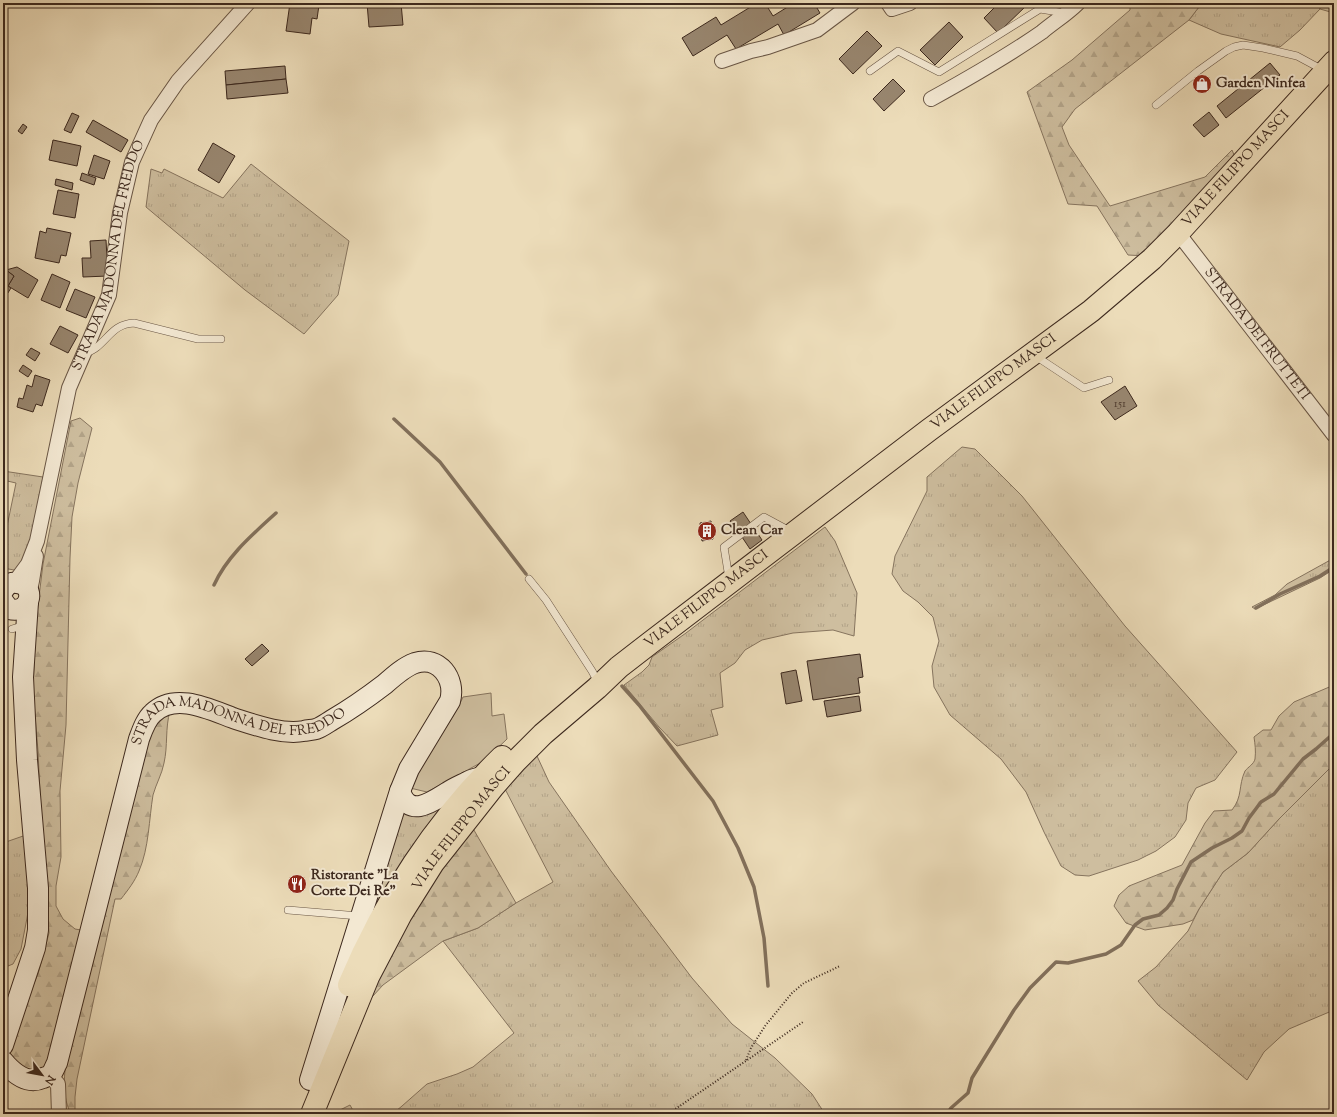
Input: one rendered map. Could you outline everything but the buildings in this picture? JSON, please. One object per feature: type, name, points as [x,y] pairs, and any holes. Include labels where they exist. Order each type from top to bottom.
[{"type":"main road","name":"VIALE FILIPPO MASCI","points":[[312,1114],[368,977],[401,914],[433,863],[488,793],[515,762],[543,734],[619,667],[929,430],[1091,311],[1152,259],[1178,233],[1329,66]]},
{"type":"main road","name":"STRADA MADONNA DEL FREDDO","points":[[3,1045],[35,948],[38,930],[38,888],[27,760],[19,627],[10,596]]},
{"type":"main road","name":"STRADA MADONNA DEL FREDDO","points":[[50,1075],[57,1063],[139,739],[144,726],[152,714],[170,703],[185,703],[204,707],[262,726],[283,731],[301,732],[318,729],[358,704],[397,674],[410,666],[418,662],[432,663],[437,665],[446,673],[451,684],[452,694],[409,769],[400,791],[310,1080]]},
{"type":"main road","name":"VIALE FILIPPO MASCI","points":[[296,1114],[365,948],[405,878],[436,833],[481,778],[535,725],[569,698],[598,684]]},
{"type":"main road","name":"VIALE FILIPPO MASCI","points":[[481,778],[500,772],[515,762]]},
{"type":"main road","points":[[400,791],[402,797],[407,803],[414,806],[423,806],[431,803],[469,780],[481,778]]},
{"type":"main road","name":"STRADA MADONNA DEL FREDDO","points":[[357,967],[358,938],[361,917]]},
{"type":"main road","name":"VIALE FILIPPO MASCI","points":[[348,1026],[356,989],[357,967]]},
{"type":"main road","points":[[3,1061],[18,1076],[29,1080],[40,1080],[50,1075]]},
{"type":"street","name":"STRADA MADONNA DEL FREDDO","points":[[10,596],[36,564],[37,541],[69,388],[109,295],[120,213],[132,162],[151,120],[178,81],[248,3]]},
{"type":"street","points":[[722,61],[817,30],[853,3]]},
{"type":"street","points":[[888,3],[892,9],[910,3]]},
{"type":"street","points":[[931,99],[1018,49],[1067,14],[1078,3]]},
{"type":"street","name":"STRADA DEI FRUTTETI","points":[[1178,233],[1334,435]]},
{"type":"street","name":"STRADA MADONNA DEL FREDDO","points":[[10,596],[28,564],[37,541]]},
{"type":"street","points":[[50,1075],[58,1084],[60,1114]]},
{"type":"lane","points":[[870,71],[898,51],[939,72],[1040,10],[1067,14]]},
{"type":"lane","points":[[1156,105],[1198,70],[1234,47],[1243,45],[1263,48],[1297,56],[1329,66]]},
{"type":"lane","points":[[83,355],[96,348],[116,329],[126,324],[134,323],[198,339],[221,339]]},
{"type":"lane","points":[[1032,354],[1084,388],[1109,380]]},
{"type":"lane","points":[[729,582],[724,547],[764,517],[794,533]]},
{"type":"lane","points":[[529,579],[546,600],[592,671],[598,684]]},
{"type":"lane","points":[[288,910],[361,917]]},
{"type":"path","points":[[746,1061],[751,1048],[765,1026],[792,993],[804,983],[840,966]]},
{"type":"path","points":[[668,1114],[803,1022]]},
{"type":"green space","points":[[1130,3],[1202,3],[1189,20],[1075,109],[1062,127],[1069,145],[1110,206],[1205,177],[1232,150],[1237,162],[1147,256],[1128,255],[1097,206],[1068,204],[1027,92],[1072,60],[1130,10]]},
{"type":"green space","points":[[1202,3],[1320,3],[1320,9],[1300,30],[1280,47],[1221,34],[1189,20]]},
{"type":"green space","points":[[1320,3],[1334,3],[1334,13],[1320,9]]},
{"type":"green space","points":[[251,164],[349,241],[338,295],[304,334],[245,290],[146,207],[151,169],[162,173],[164,169],[223,198]]},
{"type":"green space","points":[[80,418],[92,428],[78,483],[72,517],[66,725],[60,791],[61,857],[56,886],[56,906],[63,919],[75,929],[87,931],[48,1072],[31,1076],[10,1060],[8,1043],[38,974],[49,933],[33,691],[36,621],[43,564],[71,421]]},
{"type":"green space","points":[[962,447],[975,449],[1022,496],[1125,626],[1237,752],[1215,780],[1196,788],[1188,803],[1186,820],[1175,837],[1156,851],[1138,860],[1089,876],[1075,875],[1061,866],[1026,792],[1001,759],[950,715],[934,687],[932,666],[939,641],[933,617],[918,602],[903,591],[892,574],[895,556],[927,491],[927,477]]},
{"type":"green space","points":[[3,471],[43,477],[29,552],[19,567],[14,570],[3,568],[3,537],[5,536],[16,483],[3,480]]},
{"type":"green space","points":[[825,527],[835,541],[857,593],[854,636],[833,630],[793,633],[762,640],[745,650],[735,663],[720,673],[723,707],[711,710],[718,735],[677,746],[624,685],[649,665],[652,657],[686,633]]},
{"type":"green space","points":[[1334,558],[1334,569],[1320,578],[1255,609],[1252,607],[1275,595],[1287,584]]},
{"type":"green space","points":[[1334,685],[1334,764],[1279,819],[1248,853],[1223,872],[1193,920],[1183,924],[1145,930],[1126,923],[1114,906],[1119,895],[1129,886],[1182,865],[1205,823],[1214,811],[1232,810],[1238,800],[1245,771],[1255,759],[1254,737],[1263,730],[1271,730],[1279,716],[1294,702]]},
{"type":"green space","points":[[491,693],[492,716],[504,714],[507,739],[484,761],[427,792],[410,788],[422,763],[449,723],[463,697]]},
{"type":"green space","points":[[170,711],[165,757],[162,771],[153,795],[145,853],[139,871],[133,882],[121,899],[115,899],[77,1079],[75,1114],[71,1114],[67,1105],[64,1086],[65,1067],[70,1039],[151,731]]},
{"type":"green space","points":[[537,756],[549,782],[611,871],[692,978],[732,1024],[775,1058],[812,1094],[825,1114],[386,1114],[396,1111],[427,1084],[473,1067],[514,1033],[443,941],[478,928],[516,903],[553,882],[504,787]]},
{"type":"green space","points":[[1334,764],[1334,1010],[1289,1029],[1264,1052],[1247,1080],[1158,1005],[1138,981],[1156,967],[1188,931],[1199,909],[1223,872],[1248,853],[1279,819]]},
{"type":"green space","points":[[451,799],[363,935],[405,805]]},
{"type":"green space","points":[[471,825],[516,903],[478,928],[443,941],[383,985],[362,1008],[402,927]]},
{"type":"green space","points":[[26,835],[30,898],[27,918],[21,949],[13,964],[3,968],[3,843]]},
{"type":"green space","points":[[350,1105],[355,1114],[332,1114]]},
{"type":"waterway","points":[[394,419],[440,462],[526,574]]},
{"type":"waterway","points":[[214,585],[219,574],[233,555],[276,513]]},
{"type":"waterway","points":[[1256,608],[1280,594],[1320,576],[1334,567]]},
{"type":"waterway","points":[[622,686],[639,705],[713,801],[738,848],[754,887],[764,938],[768,986]]},
{"type":"waterway","points":[[947,1114],[951,1108],[968,1093],[972,1078],[1014,1010],[1030,988],[1056,962],[1068,963],[1106,954],[1121,945],[1135,925],[1143,919],[1159,915],[1173,900],[1191,862],[1242,831],[1249,818],[1261,802],[1274,794],[1303,759],[1334,733]]},
{"type":"place","name":"Garden Ninfea","points":[[1202,84]]},
{"type":"place","name":"Clean Car","points":[[707,531]]},
{"type":"place","name":"Ristorante \"La Corte Dei Re\"","points":[[297,884]]}]
